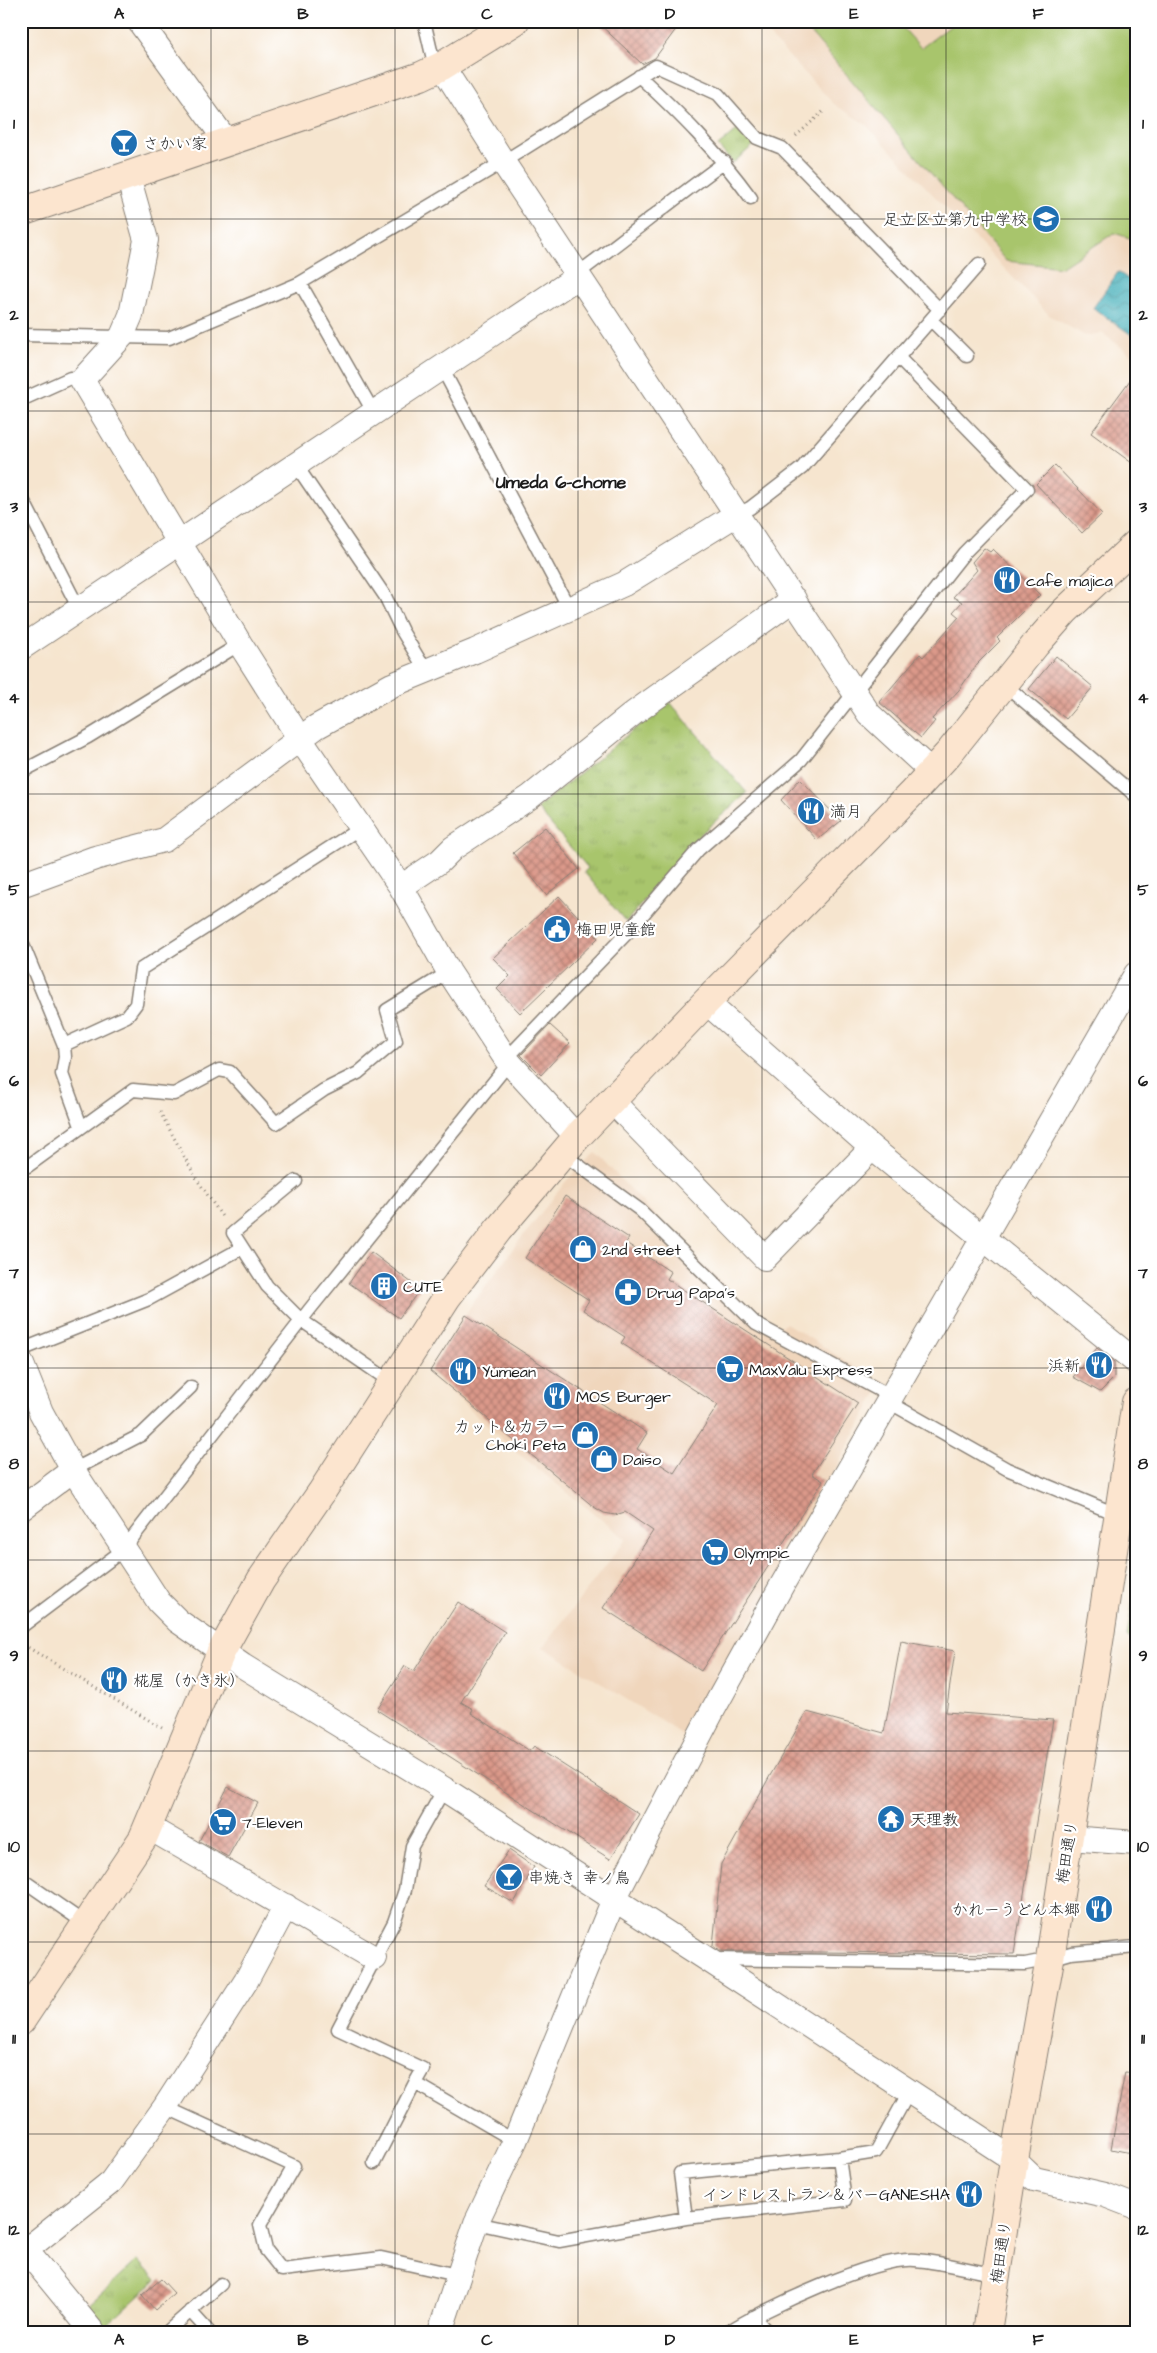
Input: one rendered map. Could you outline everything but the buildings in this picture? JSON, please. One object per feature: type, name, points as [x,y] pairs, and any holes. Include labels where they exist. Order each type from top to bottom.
[{"type":"street","points":[[139,21],[227,142]]},
{"type":"street","points":[[21,212],[442,66],[515,21]]},
{"type":"street","points":[[442,66],[503,162],[870,714],[932,772]]},
{"type":"street","points":[[128,176],[146,240],[131,315],[122,336],[82,380],[240,644],[300,738],[401,887],[449,972],[508,1061],[570,1146]]},
{"type":"street","points":[[21,648],[442,368],[578,275]]},
{"type":"street","points":[[21,885],[95,858],[164,840],[316,727],[392,685],[570,610],[624,584],[737,514]]},
{"type":"street","points":[[24,2010],[115,1882],[148,1827],[221,1652],[261,1580],[321,1493],[447,1297],[498,1230],[570,1146],[706,1002],[932,772],[1065,611],[1136,544]]},
{"type":"street","points":[[401,887],[440,861],[453,848],[530,796],[634,713],[794,599]]},
{"type":"street","points":[[440,2332],[476,2222],[515,2141],[614,1899],[714,1708],[889,1398],[983,1240],[1136,974]]},
{"type":"street","points":[[706,1002],[872,1148],[983,1240],[1136,1362]]},
{"type":"street","points":[[612,1102],[765,1258],[872,1148]]},
{"type":"street","points":[[21,1360],[41,1412],[73,1470],[158,1602],[178,1621],[221,1652],[444,1789],[707,1959],[1014,2160],[1034,2179],[1105,2195],[1136,2207]]},
{"type":"street","name":"梅田通り","points":[[987,2332],[1014,2160],[1050,1959],[1136,1402]]},
{"type":"street","points":[[21,1509],[73,1470]]},
{"type":"street","points":[[148,1827],[374,1958]]},
{"type":"street","points":[[1069,1838],[1136,1843]]},
{"type":"street","points":[[92,2332],[24,2247],[111,2182],[164,2107],[246,1981],[286,1906]]},
{"type":"lane","points":[[424,21],[432,55],[442,66]]},
{"type":"lane","points":[[21,335],[169,338],[300,283],[503,162],[656,66],[718,94],[757,138],[782,148],[936,315],[967,356]]},
{"type":"lane","points":[[639,76],[697,131],[725,162],[750,198]]},
{"type":"lane","points":[[578,275],[725,162]]},
{"type":"lane","points":[[737,514],[750,508],[802,468],[979,264]]},
{"type":"lane","points":[[300,283],[374,413]]},
{"type":"lane","points":[[21,1627],[123,1550],[301,1320],[508,1061],[627,933],[698,850],[801,760],[964,554],[1027,489],[899,358]]},
{"type":"lane","points":[[442,368],[570,610]]},
{"type":"lane","points":[[21,400],[70,378],[82,380]]},
{"type":"lane","points":[[296,465],[385,596],[402,631],[426,671]]},
{"type":"lane","points":[[21,496],[79,609]]},
{"type":"lane","points":[[21,772],[88,737],[240,644]]},
{"type":"lane","points":[[1004,684],[1136,796]]},
{"type":"lane","points":[[64,1045],[128,1016],[136,1004],[142,969],[362,828]]},
{"type":"lane","points":[[21,940],[64,1045],[65,1057],[62,1074],[80,1126]]},
{"type":"lane","points":[[21,1168],[28,1166],[80,1126],[133,1090],[174,1094],[219,1070],[230,1072],[276,1123],[324,1090],[358,1073],[396,1041],[387,1010],[449,972]]},
{"type":"lane","points":[[570,1146],[640,1210],[756,1324],[889,1398],[1006,1469],[1118,1515]]},
{"type":"lane","points":[[296,1181],[233,1233],[266,1286],[301,1320],[391,1382]]},
{"type":"lane","points":[[21,1360],[149,1299],[242,1248]]},
{"type":"lane","points":[[73,1470],[141,1435],[190,1387]]},
{"type":"lane","points":[[374,2163],[423,2069],[338,2029],[394,1922],[404,1890],[412,1846],[444,1789]]},
{"type":"lane","points":[[21,1879],[86,1924]]},
{"type":"lane","points":[[707,1959],[1024,1964],[1071,1953],[1136,1947]]},
{"type":"lane","points":[[415,2083],[515,2141]]},
{"type":"lane","points":[[686,2218],[680,2173],[839,2158],[876,2152],[909,2092]]},
{"type":"lane","points":[[164,2107],[294,2166],[260,2225],[266,2250],[282,2270],[381,2258],[457,2276]]},
{"type":"lane","points":[[476,2222],[559,2241],[686,2218],[846,2200],[839,2158]]},
{"type":"lane","points":[[728,2332],[753,2317],[862,2269],[914,2260],[997,2275]]},
{"type":"lane","points":[[166,2332],[221,2284]]},
{"type":"lane","points":[[190,2311],[209,2332]]},
{"type":"lane","points":[[753,2317],[768,2332]]},
{"type":"path","points":[[782,148],[825,110]]},
{"type":"path","points":[[149,1092],[196,1178],[233,1233]]},
{"type":"path","points":[[21,1643],[183,1741]]},
{"type":"shaded area","name":"足立区立第九中学校","points":[[774,21],[1136,21],[1136,358],[1102,333],[1085,336],[1049,315],[865,124],[834,104],[766,32]]},
{"type":"shaded area","points":[[595,1152],[681,1243],[751,1311],[778,1329],[786,1323],[882,1384],[768,1593],[682,1734],[543,1647],[626,1539],[515,1451],[429,1372],[466,1313],[515,1246],[567,1180]]},
{"type":"green space","name":"足立区立第九中学校","points":[[812,21],[897,21],[921,48],[957,21],[1136,21],[1136,240],[1114,233],[1062,267],[1006,261],[805,26]]},
{"type":"green space","points":[[741,127],[755,144],[733,163],[718,146]]},
{"type":"green space","points":[[669,701],[747,793],[702,833],[626,922],[584,872],[588,868],[537,808]]},
{"type":"green space","points":[[1136,1580],[1136,1641],[1127,1637]]},
{"type":"green space","points":[[138,2260],[156,2280],[104,2328],[86,2307]]},
{"type":"water","points":[[1118,272],[1136,284],[1136,338],[1093,308]]},
{"type":"place","name":"さかい家","points":[[124,143]]},
{"type":"place","name":"足立区立第九中学校","points":[[1046,219]]},
{"type":"place","name":"cafe majica","points":[[1007,580]]},
{"type":"place","name":"満月","points":[[811,811]]},
{"type":"place","name":"梅田児童館","points":[[557,929]]},
{"type":"place","name":"2nd street","points":[[583,1249]]},
{"type":"place","name":"CUTE","points":[[384,1286]]},
{"type":"place","name":"Drug Papa's","points":[[628,1292]]},
{"type":"place","name":"浜新","points":[[1099,1365]]},
{"type":"place","name":"MaxValu Express","points":[[730,1369]]},
{"type":"place","name":"Yumean","points":[[463,1371]]},
{"type":"place","name":"MOS Burger","points":[[557,1396]]},
{"type":"place","name":"カット＆カラー Choki Peta","points":[[585,1435]]},
{"type":"place","name":"Daiso","points":[[604,1459]]},
{"type":"place","name":"Olympic","points":[[715,1552]]},
{"type":"place","name":"椛屋（かき氷）","points":[[114,1680]]},
{"type":"place","name":"天理教","points":[[891,1819]]},
{"type":"place","name":"7-Eleven","points":[[223,1822]]},
{"type":"place","name":"串焼き 幸ノ鳥","points":[[509,1877]]},
{"type":"place","name":"かれーうどん本郷","points":[[1099,1909]]},
{"type":"place","name":"インドレストラン＆バーGANESHA","points":[[969,2194]]},
{"type":"district","name":"Umeda 6-chome","points":[[561,482]]}]
